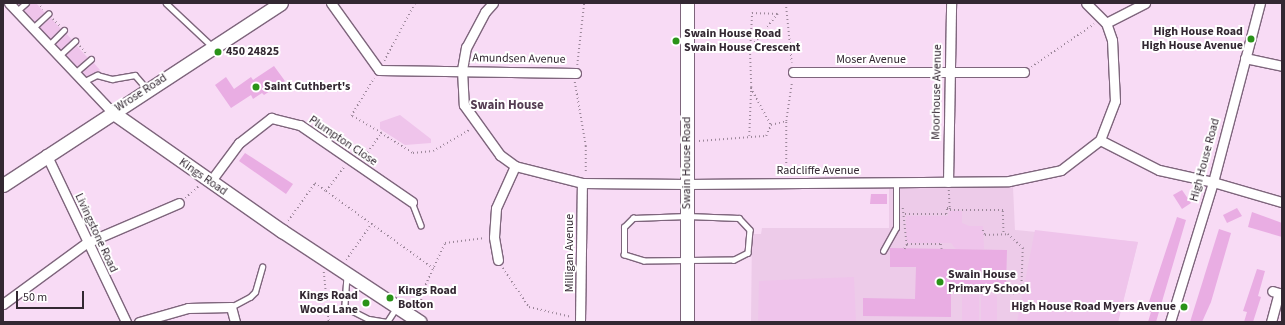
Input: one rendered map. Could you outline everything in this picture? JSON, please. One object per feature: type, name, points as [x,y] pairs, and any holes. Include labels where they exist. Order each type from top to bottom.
[{"type":"street","name":"Kings Road","points":[[9,3],[112,112],[204,184],[282,231],[344,271],[396,308],[418,321]]},
{"type":"street","name":"Wrose Road","points":[[3,184],[46,154],[281,3]]},
{"type":"street","points":[[331,3],[379,70]]},
{"type":"street","points":[[493,3],[485,12],[466,47],[462,70],[464,105],[500,155],[515,166],[496,208],[494,237],[498,260]]},
{"type":"street","name":"Swain House Road","points":[[687,3],[687,322]]},
{"type":"street","name":"Moorhouse Avenue","points":[[949,185],[949,72],[951,3]]},
{"type":"street","points":[[1086,3],[1103,21],[1112,40],[1115,101],[1100,140],[1159,170],[1212,182],[1282,202]]},
{"type":"street","points":[[1103,21],[1145,3]]},
{"type":"street","name":"High House Road","points":[[1170,322],[1212,182],[1260,3]]},
{"type":"street","points":[[1245,58],[1282,66]]},
{"type":"street","name":"Amundsen Avenue","points":[[379,70],[576,72]]},
{"type":"street","name":"Moser Avenue","points":[[793,72],[1024,72]]},
{"type":"street","name":"Plumpton Close","points":[[204,184],[239,143],[271,118],[300,126],[412,202]]},
{"type":"street","name":"Radcliffe Avenue","points":[[515,166],[584,183],[896,183],[949,185],[1009,180],[1061,170],[1100,140]]},
{"type":"street","name":"Livingstone Road","points":[[46,154],[86,243],[126,322]]},
{"type":"street","name":"Milligan Avenue","points":[[581,321],[584,183]]},
{"type":"street","points":[[3,304],[86,243],[179,203]]},
{"type":"street","points":[[1271,322],[1279,293],[1272,291]]},
{"type":"street","points":[[139,322],[188,308],[231,307],[235,322]]},
{"type":"lane","points":[[17,11],[26,3]]},
{"type":"lane","points":[[166,3],[213,47]]},
{"type":"lane","points":[[33,28],[48,14]]},
{"type":"lane","points":[[49,45],[64,30]]},
{"type":"lane","points":[[59,56],[75,41]]},
{"type":"lane","points":[[75,73],[91,58]]},
{"type":"lane","points":[[84,82],[97,75],[112,79],[135,75],[147,89]]},
{"type":"lane","points":[[883,251],[896,228],[896,183]]},
{"type":"lane","points":[[412,202],[421,225]]},
{"type":"lane","points":[[687,216],[740,218],[750,230],[748,253],[734,260],[687,259],[644,261],[624,255],[624,227],[634,218],[687,216]]},
{"type":"lane","points":[[231,307],[250,297],[255,292],[262,268]]},
{"type":"lane","points":[[344,271],[345,307],[369,319],[387,322],[396,308]]},
{"type":"path","points":[[415,3],[379,70],[351,116],[413,153],[433,151],[478,125]]},
{"type":"path","points":[[584,3],[575,87],[586,146],[584,183]]},
{"type":"path","points":[[786,3],[793,72],[786,122],[786,183]]},
{"type":"path","points":[[749,136],[751,87],[750,49],[752,13],[778,14],[750,49]]},
{"type":"path","points":[[1024,72],[1103,21]]},
{"type":"path","points":[[751,87],[771,125]]},
{"type":"path","points":[[771,125],[786,122]]},
{"type":"path","points":[[687,142],[749,136],[766,136],[771,125]]},
{"type":"path","points":[[359,166],[381,133]]},
{"type":"path","points":[[326,191],[350,159]]},
{"type":"path","points":[[282,231],[315,183],[434,269]]},
{"type":"path","points":[[179,203],[204,184]]},
{"type":"path","points":[[949,185],[950,208]]},
{"type":"path","points":[[896,209],[905,208],[906,244],[904,249]]},
{"type":"path","points":[[904,214],[946,214],[947,208],[950,208]]},
{"type":"path","points":[[950,208],[950,210],[1003,210],[1004,234]]},
{"type":"path","points":[[344,271],[372,223]]},
{"type":"path","points":[[983,230],[985,230],[985,235],[1008,234],[1023,248],[1022,285],[1012,296]]},
{"type":"path","points":[[418,321],[422,292],[445,243],[494,237]]},
{"type":"path","points":[[906,244],[941,244],[942,249]]},
{"type":"path","points":[[498,260],[529,307],[581,321]]},
{"type":"path","points":[[323,266],[329,322]]},
{"type":"shaded area","points":[[31,3],[36,3],[45,13],[34,23],[23,11]]},
{"type":"shaded area","points":[[51,18],[61,29],[50,40],[39,28]]},
{"type":"shaded area","points":[[65,32],[72,40],[61,51],[53,43]]},
{"type":"shaded area","points":[[75,44],[88,58],[77,68],[64,55]]},
{"type":"shaded area","points":[[92,61],[100,70],[86,77],[81,72]]},
{"type":"shaded area","points":[[400,115],[431,139],[431,143],[405,145],[380,129],[380,122]]},
{"type":"shaded area","name":"Swain House Primary School","points":[[889,187],[1013,187],[1015,230],[1138,242],[1118,322],[751,322],[752,234],[761,234],[762,228],[889,228]]},
{"type":"shaded area","points":[[949,211],[962,211],[962,223],[969,226],[983,226],[984,249],[956,249],[951,243],[908,243],[906,239],[906,216],[948,216]]},
{"type":"shaded area","points":[[1035,230],[1138,242],[1118,322],[1017,322]]},
{"type":"shaded area","points":[[854,277],[856,322],[758,322],[759,281]]},
{"type":"shaded area","points":[[962,295],[979,295],[979,322],[962,322]]},
{"type":"shaded area","points":[[981,295],[997,295],[997,322],[981,322]]},
{"type":"building","name":"Saint Cuthbert's","points":[[274,66],[285,81],[264,95],[262,93],[253,99],[251,95],[231,108],[215,85],[226,77],[234,89],[251,77],[253,80]]},
{"type":"building","points":[[245,153],[293,184],[286,194],[239,161]]},
{"type":"building","points":[[1182,190],[1191,203],[1182,209],[1173,195]]},
{"type":"building","points":[[871,194],[887,194],[887,204],[870,204]]},
{"type":"building","points":[[1237,208],[1242,216],[1227,223],[1223,215]]},
{"type":"building","points":[[1252,212],[1282,223],[1282,237],[1248,227]]},
{"type":"building","points":[[1177,217],[1186,220],[1156,322],[1148,322],[1151,312],[1146,311]]},
{"type":"building","points":[[1219,229],[1231,233],[1211,302],[1202,322],[1190,322]]},
{"type":"building","points":[[890,248],[1007,250],[1006,287],[951,286],[951,317],[863,316],[863,298],[915,299],[916,267],[890,267]]},
{"type":"building","points":[[1257,269],[1265,271],[1258,296],[1261,297],[1253,322],[1244,322],[1247,312],[1243,311]]},
{"type":"place","name":"High House Road High House Avenue","points":[[1251,39]]},
{"type":"place","name":"Swain House Road Swain House Crescent","points":[[676,41]]},
{"type":"place","name":"450 24825","points":[[218,52]]},
{"type":"place","name":"Saint Cuthbert's","points":[[256,87]]},
{"type":"place","name":"Swain House Primary School","points":[[940,282]]},
{"type":"place","name":"Kings Road Bolton","points":[[390,298]]},
{"type":"place","name":"Kings Road Wood Lane","points":[[366,303]]},
{"type":"place","name":"High House Road Myers Avenue","points":[[1184,307]]},
{"type":"district","name":"Swain House","points":[[507,105]]}]
